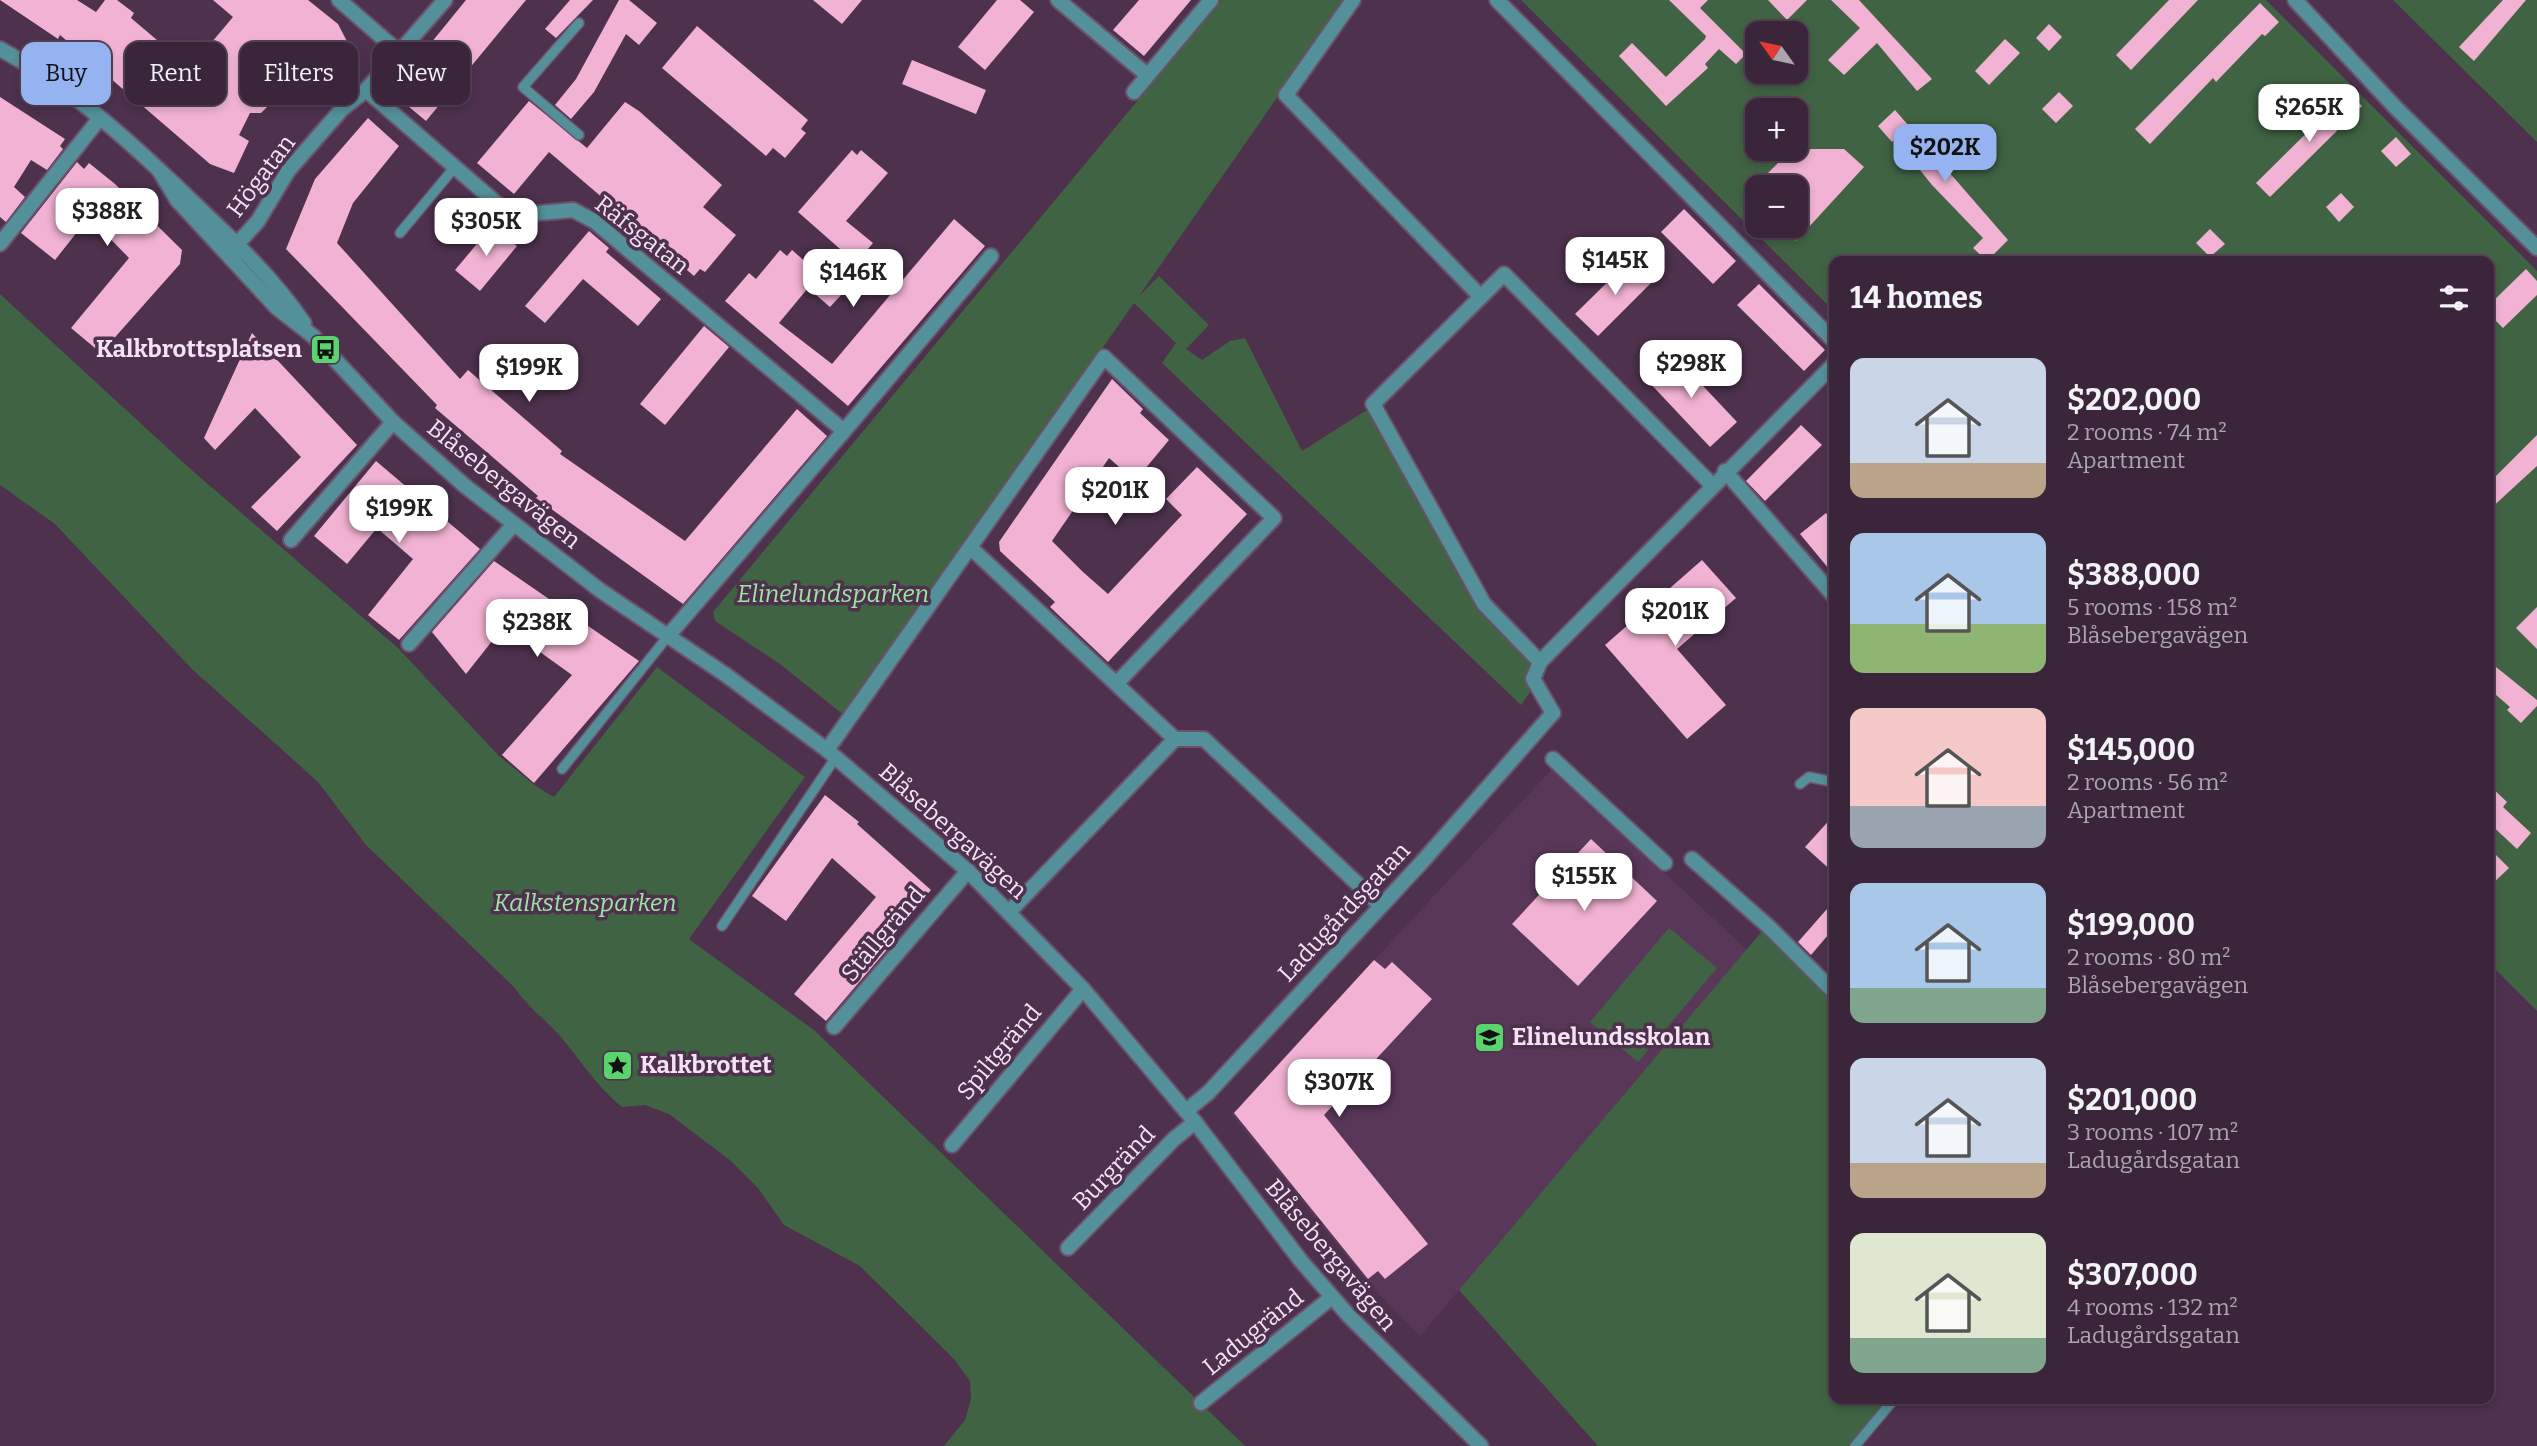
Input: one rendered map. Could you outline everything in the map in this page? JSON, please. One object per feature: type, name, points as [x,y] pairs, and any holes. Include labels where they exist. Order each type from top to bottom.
[{"type":"street","points":[[339,0],[387,42]]},
{"type":"street","name":"Högatan","points":[[409,42],[444,0]]},
{"type":"street","points":[[1058,0],[1147,75]]},
{"type":"street","points":[[1134,92],[1211,0]]},
{"type":"street","points":[[1353,0],[1286,95],[1481,297]]},
{"type":"street","points":[[1497,0],[1829,336]]},
{"type":"street","points":[[2295,0],[2396,108],[2537,248]]},
{"type":"street","name":"Blåsebergavägen","points":[[0,49],[100,118],[159,170],[232,250],[284,295],[313,336],[393,422],[514,524],[601,591],[832,754],[968,871],[1083,989],[1191,1117],[1264,1214],[1332,1297],[1409,1378],[1481,1446]]},
{"type":"street","name":"Högatan","points":[[232,250],[258,221],[288,171],[342,109],[372,83]]},
{"type":"street","name":"Räfsgatan","points":[[366,90],[502,208],[517,215],[573,210],[594,220],[844,431]]},
{"type":"street","points":[[0,244],[100,118]]},
{"type":"street","points":[[668,636],[990,256]]},
{"type":"street","points":[[1712,485],[1504,274],[1373,404],[1485,604],[1540,662],[1829,369]]},
{"type":"street","points":[[832,754],[1104,357],[1274,518],[1117,683]]},
{"type":"street","points":[[291,540],[393,422]]},
{"type":"street","points":[[1726,471],[1829,590]]},
{"type":"street","points":[[409,644],[514,524]]},
{"type":"street","points":[[971,548],[1175,739],[1204,739],[1380,905]]},
{"type":"street","name":"Ladugårdsgatan","points":[[1191,1117],[1208,1093],[1553,713],[1533,679],[1540,662]]},
{"type":"street","points":[[1009,912],[1175,739]]},
{"type":"street","points":[[1553,759],[1665,863]]},
{"type":"street","points":[[1692,859],[1769,927],[1829,987]]},
{"type":"street","name":"Ställgränd","points":[[834,1027],[968,871]]},
{"type":"street","name":"Spiltgränd","points":[[951,1144],[1083,989]]},
{"type":"street","name":"Burgränd","points":[[1068,1248],[1174,1139],[1191,1117]]},
{"type":"street","name":"Ladugränd","points":[[1201,1403],[1332,1297]]},
{"type":"lane","points":[[579,23],[523,87],[579,135]]},
{"type":"lane","points":[[400,233],[454,168]]},
{"type":"lane","points":[[562,769],[668,636]]},
{"type":"lane","points":[[722,926],[832,754]]},
{"type":"lane","points":[[1800,784],[1809,776],[1829,781]]},
{"type":"lane","points":[[1855,1446],[1890,1404]]},
{"type":"shaded area","name":"Elinelundsskolan","points":[[1553,768],[1747,950],[1420,1336],[1370,1285],[1231,1114]]},
{"type":"green space","name":"Elinelundsparken","points":[[1221,0],[1345,0],[1139,296],[1159,276],[1209,325],[1186,349],[1202,360],[1230,341],[1245,338],[1302,451],[1365,411],[1383,417],[1495,619],[1544,672],[1521,705],[1162,363],[1176,343],[1134,303],[845,716],[780,664],[715,621],[713,612]]},
{"type":"green space","points":[[1521,0],[2266,0],[2537,271],[2537,1011],[2494,968],[2494,256],[1829,256],[1829,306],[1761,238],[1808,238],[1808,175],[1745,175],[1745,223]]},
{"type":"green space","points":[[2393,0],[2537,0],[2537,142]]},
{"type":"green space","name":"Kalkstensparken","points":[[0,294],[187,466],[398,648],[498,755],[537,787],[554,797],[657,667],[805,777],[689,939],[815,1031],[1245,1446],[944,1446],[965,1420],[971,1399],[970,1381],[954,1359],[860,1266],[784,1225],[758,1188],[731,1161],[669,1114],[645,1105],[622,1107],[613,1099],[514,987],[366,845],[318,782],[192,669],[55,524],[0,485]]},
{"type":"green space","points":[[1669,928],[1717,968],[1638,1062],[1590,1022]]},
{"type":"green space","points":[[1763,930],[1829,990],[1829,1404],[1883,1404],[1849,1446],[1598,1446],[1459,1290]]},
{"type":"building","points":[[0,0],[77,0],[96,12],[105,0],[117,0],[134,13],[131,18],[159,42],[125,42],[125,91],[111,79],[111,42],[68,42],[60,35],[58,39]]},
{"type":"building","points":[[213,0],[308,0],[338,24],[347,42],[240,42],[240,105],[269,105],[261,113],[250,113],[239,135],[249,141],[234,173],[210,164],[141,105],[226,105],[226,42],[212,42],[233,17]]},
{"type":"building","points":[[466,0],[526,0],[470,68],[470,42],[432,42]]},
{"type":"building","points":[[570,0],[593,0],[556,38],[545,29]]},
{"type":"building","points":[[619,0],[629,0],[657,23],[639,45],[626,34],[594,92],[571,119],[555,105],[576,79]]},
{"type":"building","points":[[813,0],[862,0],[842,24]]},
{"type":"building","points":[[997,0],[1020,0],[1034,12],[985,70],[958,47]]},
{"type":"building","points":[[1139,0],[1191,0],[1144,56],[1113,30]]},
{"type":"building","points":[[1669,0],[1708,0],[1700,8],[1745,55],[1736,64],[1719,49],[1705,64],[1708,68],[1666,106],[1619,56],[1632,43],[1666,77],[1706,36]]},
{"type":"building","points":[[1768,0],[1807,0],[1787,20]]},
{"type":"building","points":[[1831,0],[1859,0],[1932,79],[1917,91],[1877,43],[1844,75],[1828,60],[1860,28]]},
{"type":"building","points":[[2169,0],[2198,0],[2131,70],[2116,55]]},
{"type":"building","points":[[2503,0],[2526,0],[2474,61],[2459,47]]},
{"type":"building","points":[[2260,3],[2279,22],[2265,36],[2262,34],[2216,82],[2213,78],[2150,144],[2135,129]]},
{"type":"building","points":[[2049,24],[2062,37],[2049,51],[2036,38]]},
{"type":"building","points":[[697,26],[808,120],[801,129],[806,133],[785,158],[773,148],[766,156],[662,68]]},
{"type":"building","points":[[2005,39],[2020,53],[1989,85],[1975,71]]},
{"type":"building","points":[[912,60],[986,90],[976,114],[902,84]]},
{"type":"building","points":[[2059,92],[2073,106],[2056,123],[2042,109]]},
{"type":"building","points":[[2348,92],[2362,106],[2270,197],[2256,183]]},
{"type":"building","points":[[0,97],[65,139],[60,146],[63,149],[47,170],[31,160],[14,187],[25,197],[6,222],[0,217]]},
{"type":"building","points":[[529,101],[587,148],[625,102],[639,111],[722,185],[703,207],[736,235],[705,272],[700,269],[694,276],[549,152],[514,194],[477,163]]},
{"type":"building","points":[[407,105],[439,105],[426,121]]},
{"type":"building","points":[[1895,110],[2008,240],[1992,256],[1982,256],[1973,248],[1983,238],[1932,185],[1895,139],[1892,142],[1878,126]]},
{"type":"building","points":[[368,118],[399,146],[353,203],[337,243],[460,379],[468,370],[562,451],[560,454],[685,541],[797,409],[827,436],[683,604],[536,498],[538,496],[435,408],[437,405],[286,249],[315,179]]},
{"type":"building","points":[[2396,137],[2411,154],[2396,167],[2381,151]]},
{"type":"building","points":[[1808,149],[1844,149],[1864,167],[1808,228],[1808,175],[1766,175],[1780,161],[1808,161]]},
{"type":"building","points":[[852,150],[857,155],[861,150],[888,173],[846,221],[873,243],[856,263],[798,212]]},
{"type":"building","points":[[77,162],[84,169],[89,163],[115,184],[182,250],[180,264],[101,353],[71,328],[129,258],[89,217],[55,260],[21,233]]},
{"type":"building","points":[[2341,193],[2354,207],[2339,222],[2326,207]]},
{"type":"building","points":[[1684,209],[1736,261],[1713,284],[1661,232]]},
{"type":"building","points":[[954,219],[985,246],[848,406],[725,301],[749,273],[756,279],[780,250],[787,256],[792,250],[842,294],[830,307],[808,288],[779,323],[832,364]]},
{"type":"building","points":[[492,226],[517,246],[480,291],[455,270]]},
{"type":"building","points":[[2210,229],[2225,244],[2209,256],[2196,243]]},
{"type":"building","points":[[589,231],[609,248],[606,252],[661,299],[638,326],[583,279],[545,323],[525,306]]},
{"type":"building","points":[[1633,257],[1655,279],[1598,336],[1575,314]]},
{"type":"building","points":[[2526,269],[2537,281],[2537,295],[2503,328],[2494,319],[2494,300]]},
{"type":"building","points":[[1759,284],[1825,350],[1804,371],[1737,305]]},
{"type":"building","points":[[704,326],[729,347],[665,425],[640,404]]},
{"type":"building","points":[[252,333],[357,445],[277,531],[251,507],[301,457],[255,408],[215,450],[204,438]]},
{"type":"building","points":[[1673,354],[1737,422],[1710,447],[1646,379]]},
{"type":"building","points":[[1112,379],[1143,409],[1140,413],[1169,440],[1135,481],[1109,458],[1052,541],[1083,572],[1108,594],[1182,515],[1166,499],[1197,467],[1247,514],[1108,662],[1050,607],[1055,602],[1000,551],[999,542]]},
{"type":"building","points":[[1801,425],[1822,445],[1765,501],[1746,481]]},
{"type":"building","points":[[2537,435],[2537,466],[2494,505],[2494,478]]},
{"type":"building","points":[[376,461],[480,549],[399,640],[368,615],[413,559],[377,528],[347,564],[314,536]]},
{"type":"building","points":[[1826,513],[1829,516],[1829,569],[1800,534]]},
{"type":"building","points":[[1702,560],[1736,598],[1677,649],[1726,705],[1687,739],[1605,645]]},
{"type":"building","points":[[494,561],[639,661],[534,783],[502,755],[572,675],[504,626],[466,674],[432,632]]},
{"type":"building","points":[[2537,607],[2537,649],[2516,628]]},
{"type":"building","points":[[2496,667],[2537,700],[2537,706],[2521,723],[2507,710],[2510,707],[2494,693]]},
{"type":"building","points":[[2494,790],[2507,802],[2503,807],[2531,833],[2517,849],[2494,828]]},
{"type":"building","points":[[825,795],[859,822],[857,824],[931,890],[892,934],[897,938],[826,1021],[794,994],[876,897],[832,858],[786,921],[752,896]]},
{"type":"building","points":[[1829,821],[1829,869],[1805,847]]},
{"type":"building","points":[[1591,839],[1657,901],[1578,986],[1512,924]]},
{"type":"building","points":[[2494,853],[2509,868],[2494,882]]},
{"type":"building","points":[[1829,907],[1829,934],[1811,955],[1798,942]]},
{"type":"building","points":[[1374,960],[1385,969],[1392,962],[1432,999],[1324,1115],[1428,1244],[1385,1279],[1378,1271],[1368,1279],[1234,1113]]},
{"type":"place","name":"Kalkbrottsplatsen","points":[[325,349]]},
{"type":"place","name":"Elinelundsskolan","points":[[1489,1037]]},
{"type":"place","name":"Kalkbrottet","points":[[617,1065]]}]
